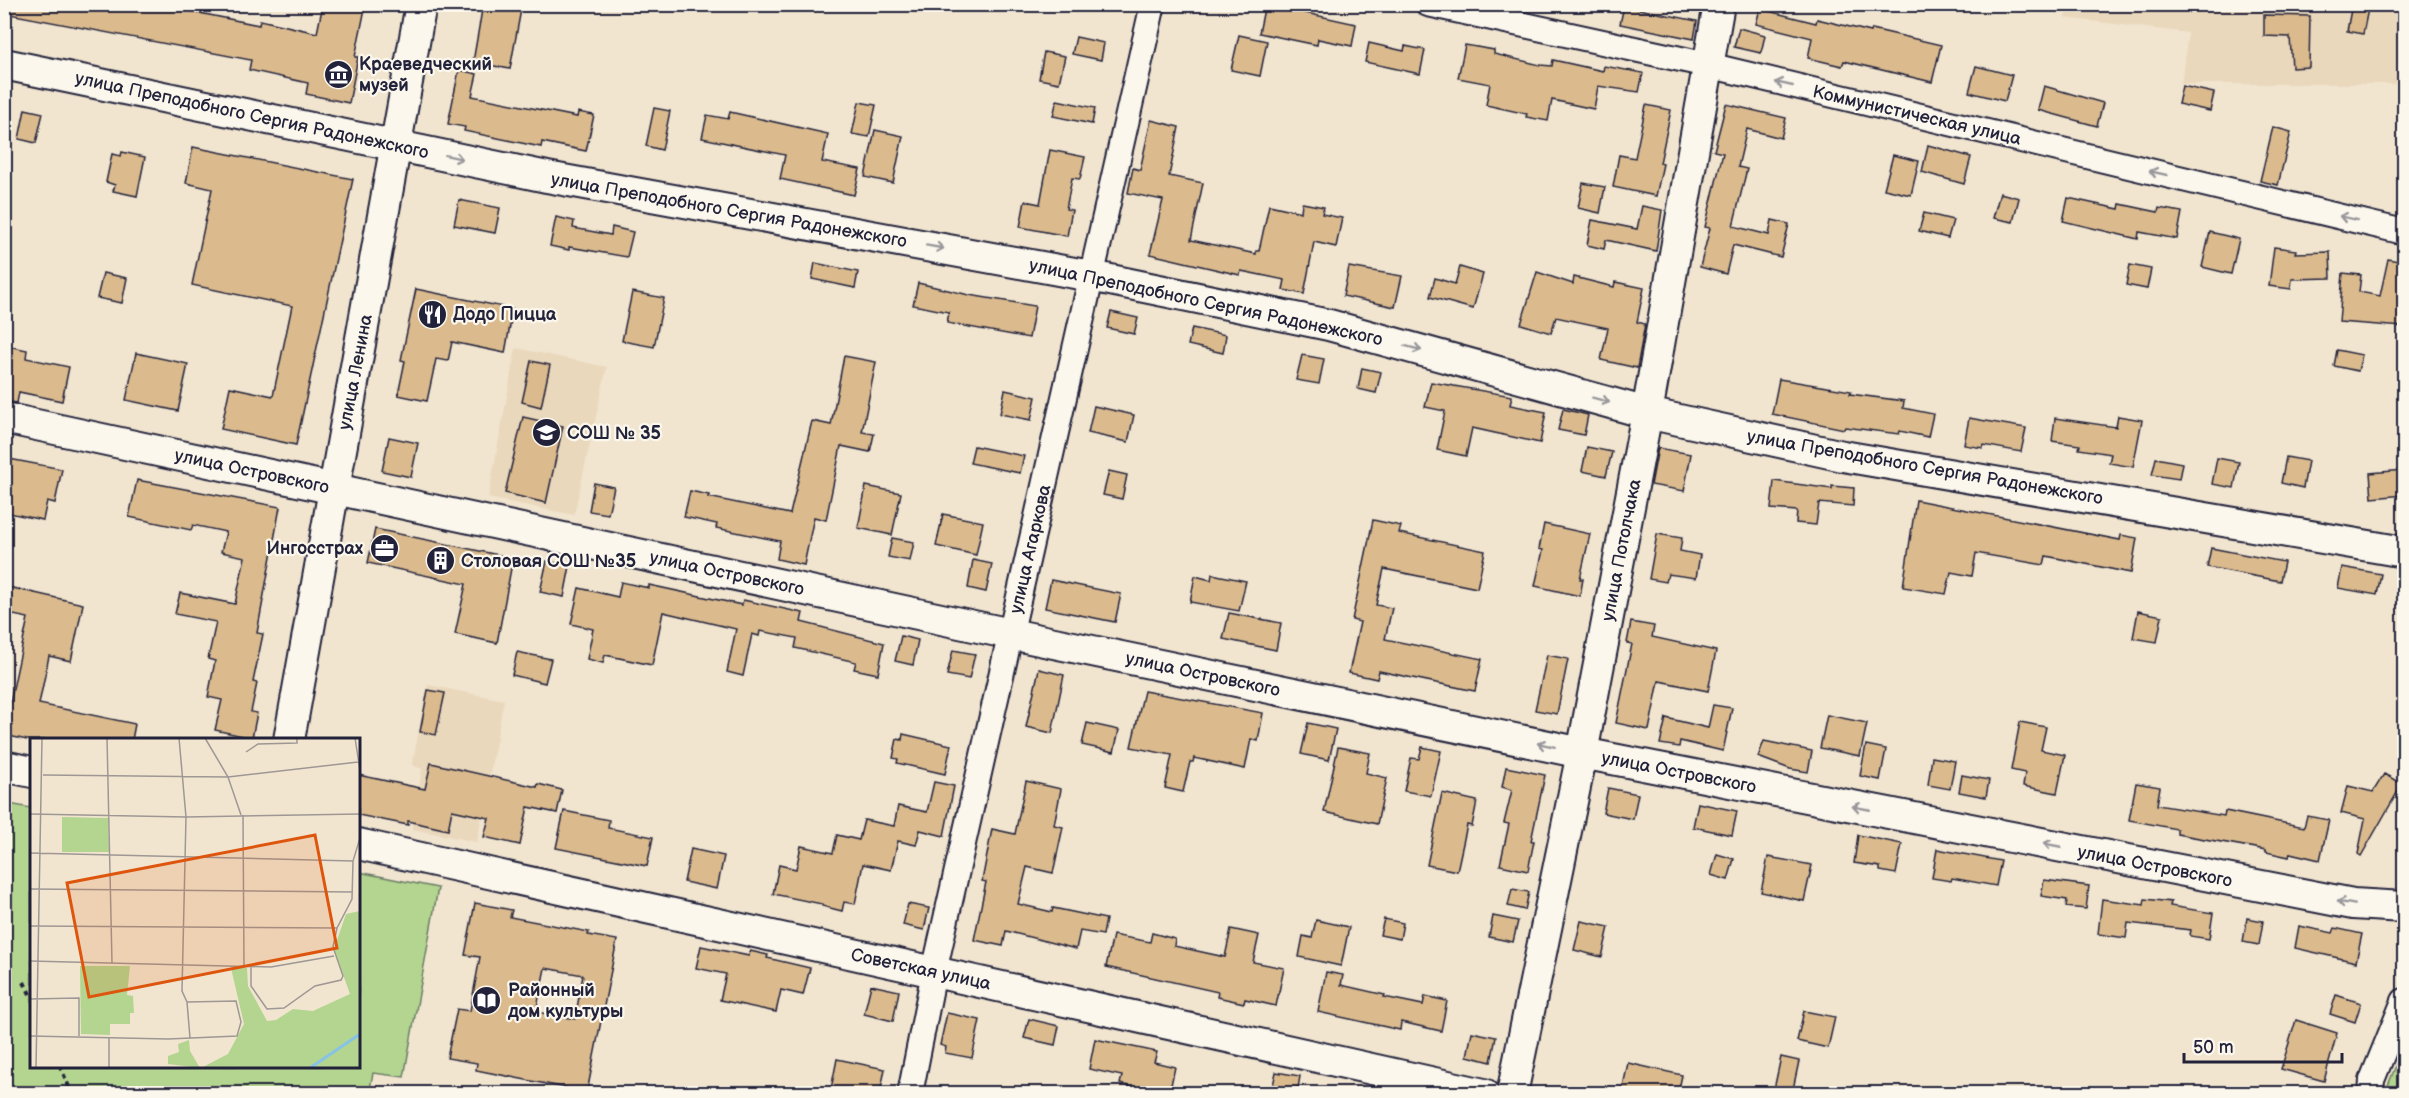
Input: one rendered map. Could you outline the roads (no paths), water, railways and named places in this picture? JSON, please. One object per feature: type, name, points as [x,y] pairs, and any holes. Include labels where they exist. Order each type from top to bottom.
[{"type":"street","name":"улица Ленина","points":[[289,738],[421,4]]},
{"type":"street","name":"улица Агаркова","points":[[910,1094],[934,972],[1153,4]]},
{"type":"street","name":"Коммунистическая улица","points":[[1428,4],[1708,65],[2404,232]]},
{"type":"street","name":"улица Потолчака","points":[[1512,1094],[1582,753],[1647,412],[1719,4]]},
{"type":"street","name":"улица Преподобного Сергия Радонежского","points":[[4,64],[547,177],[1091,276],[1329,325],[1647,412],[1843,456],[2404,552]]},
{"type":"street","name":"улица Островского","points":[[4,418],[1011,634],[1582,753],[2354,904],[2404,907]]},
{"type":"street","points":[[4,766],[30,772]]},
{"type":"street","name":"Советская улица","points":[[360,844],[1484,1094]]},
{"type":"street","points":[[2372,1094],[2372,1080],[2404,1001]]},
{"type":"place","name":"Краеведческий музей","points":[[338,74]]},
{"type":"place","name":"Додо Пицца","points":[[432,314]]},
{"type":"place","name":"СОШ № 35","points":[[546,433]]},
{"type":"place","name":"Ингосстрах","points":[[384,548]]},
{"type":"place","name":"Столовая СОШ №35","points":[[440,561]]},
{"type":"place","name":"Районный дом культуры","points":[[487,1000]]}]
